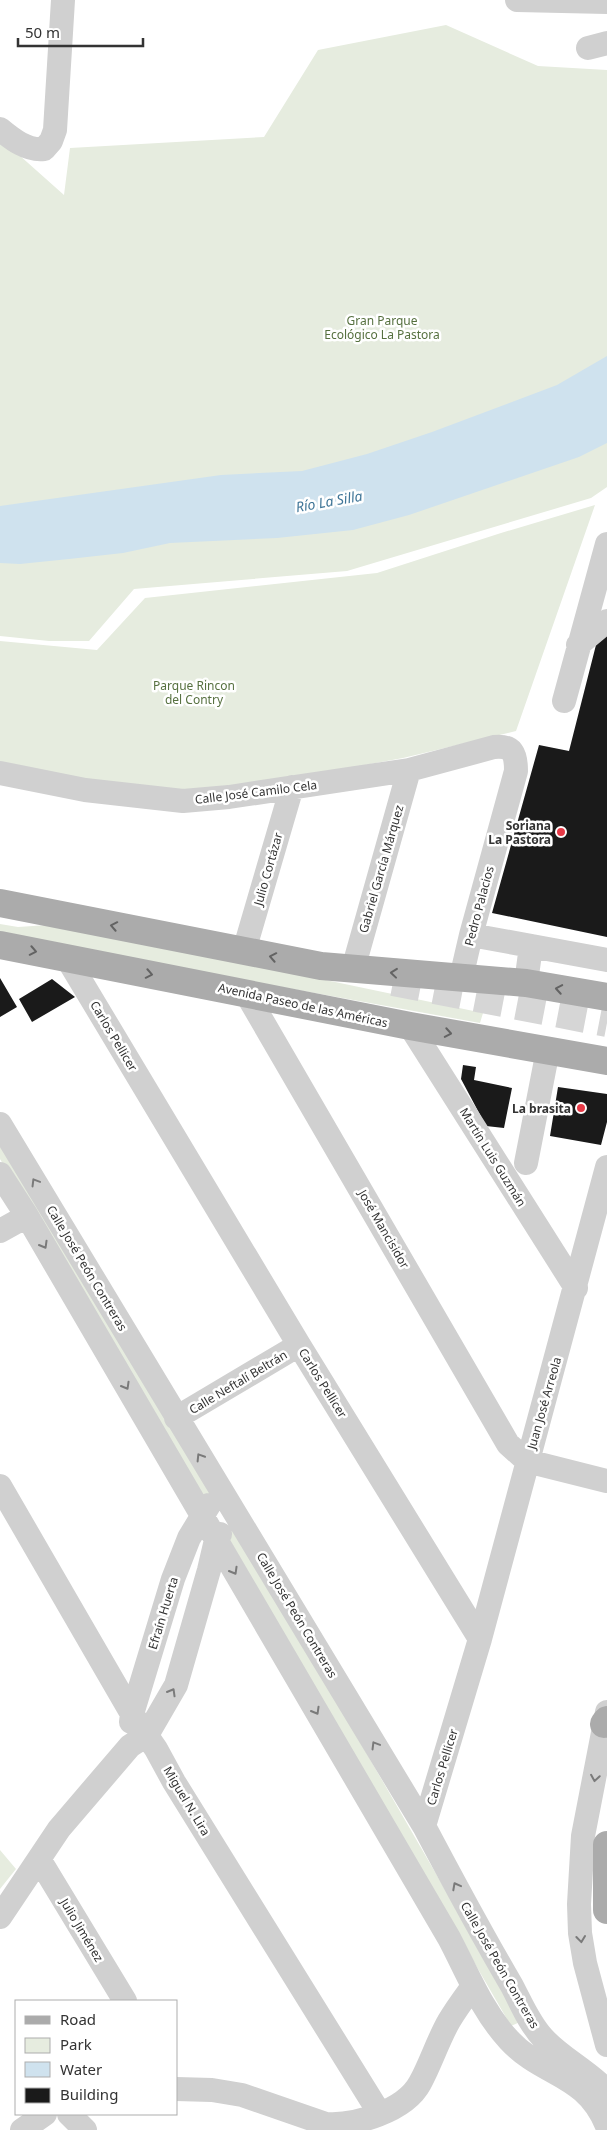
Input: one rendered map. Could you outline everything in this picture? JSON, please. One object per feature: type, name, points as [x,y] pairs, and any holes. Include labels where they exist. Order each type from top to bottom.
[{"type":"main road","points":[[0,903],[321,966],[526,983],[607,997]]},
{"type":"main road","name":"Avenida Paseo de las Américas","points":[[0,945],[410,1026],[607,1061]]},
{"type":"main road","points":[[544,1050],[544,1046],[556,1043],[607,1045]]},
{"type":"main road","points":[[607,1845],[607,1910]]},
{"type":"street","points":[[0,129],[34,150],[44,149],[51,141],[55,130],[64,0]]},
{"type":"street","points":[[517,0],[607,2]]},
{"type":"street","points":[[564,701],[607,544]]},
{"type":"street","points":[[578,645],[607,622]]},
{"type":"street","name":"Calle José Camilo Cela","points":[[0,773],[85,790],[183,801],[229,797],[408,770],[494,746],[510,748]]},
{"type":"street","name":"Pedro Palacios","points":[[461,978],[516,771],[514,754],[510,748]]},
{"type":"street","name":"Gabriel García Márquez","points":[[353,969],[408,770]]},
{"type":"street","name":"Julio Cortázar","points":[[244,951],[292,788]]},
{"type":"street","points":[[471,935],[607,960]]},
{"type":"street","points":[[526,983],[531,946]]},
{"type":"street","name":"Carlos Pellicer","points":[[67,958],[299,1345],[480,1639],[424,1826]]},
{"type":"street","name":"José Mancisidor","points":[[246,993],[508,1444],[527,1461]]},
{"type":"street","name":"Martín Luis Guzmán","points":[[410,1026],[576,1288]]},
{"type":"street","points":[[526,1163],[544,1050]]},
{"type":"street","name":"Calle José Peón Contreras","points":[[0,1124],[424,1826],[532,2023],[542,2038],[594,2078],[607,2091]]},
{"type":"street","name":"Juan José Arreola","points":[[480,1639],[527,1461],[576,1288],[607,1167]]},
{"type":"street","name":"Calle José Peón Contreras","points":[[0,1174],[27,1216],[449,1938],[498,2027],[509,2041],[532,2061],[570,2080],[592,2098],[601,2111],[607,2126]]},
{"type":"street","points":[[0,1231],[27,1216]]},
{"type":"street","name":"Calle Neftalí Beltrán","points":[[176,1418],[299,1345]]},
{"type":"street","points":[[527,1461],[607,1481]]},
{"type":"street","points":[[0,1486],[132,1714]]},
{"type":"street","points":[[0,1917],[59,1829],[139,1740],[176,1685],[227,1499]]},
{"type":"street","name":"Efraín Huerta","points":[[139,1740],[132,1714],[172,1579],[187,1543],[202,1516],[227,1499]]},
{"type":"street","points":[[566,2058],[577,2059],[589,2052],[601,2036],[605,2037],[585,1963],[580,1933],[579,1904],[583,1836],[606,1719]]},
{"type":"street","name":"Miguel N. Lira","points":[[139,1740],[174,1782],[380,2114]]},
{"type":"street","name":"Julio Jiménez","points":[[39,1859],[123,2000]]},
{"type":"street","points":[[178,2089],[212,2090],[242,2095],[326,2124],[352,2123],[380,2114],[405,2099],[419,2085],[449,2021],[474,1986]]},
{"type":"street","points":[[509,2041],[532,2023]]},
{"type":"street","points":[[22,2130],[44,2115]]},
{"type":"street","points":[[70,2115],[85,2130]]},
{"type":"green space","name":"Gran Parque Ecológico La Pastora","points":[[446,25],[538,66],[607,70],[607,487],[591,498],[347,571],[134,589],[89,641],[49,641],[0,636],[0,138],[64,195],[70,148],[264,137],[318,50]]},
{"type":"green space","name":"Parque Rincon del Contry","points":[[595,505],[516,731],[403,758],[305,776],[178,793],[0,766],[0,641],[97,650],[145,598],[377,573]]},
{"type":"green space","points":[[0,924],[18,927],[48,925],[202,954],[483,1013],[480,1023],[0,936]]},
{"type":"green space","points":[[0,1129],[216,1490],[205,1502],[0,1159]]},
{"type":"green space","points":[[235,1525],[520,2022],[511,2026],[225,1532]]},
{"type":"green space","points":[[0,1850],[16,1869],[0,1889]]},
{"type":"water","name":"Río La Silla","points":[[607,356],[607,443],[579,457],[409,515],[353,530],[277,538],[170,543],[123,553],[20,564],[0,563],[0,506],[221,475],[302,471],[367,454],[432,432],[557,385]]},
{"type":"building","name":"Soriana La Pastora","points":[[607,635],[607,937],[492,913],[539,745],[569,751],[597,641]]},
{"type":"building","points":[[0,978],[17,1007],[0,1017]]},
{"type":"building","points":[[52,979],[75,997],[32,1022],[19,999]]},
{"type":"building","points":[[463,1065],[476,1067],[474,1080],[512,1088],[504,1128],[486,1126],[461,1079]]},
{"type":"building","name":"La brasita","points":[[558,1087],[607,1094],[607,1122],[601,1145],[550,1136]]},
{"type":"tunnel","points":[[393,982],[607,1023]]},
{"type":"place","name":"Soriana La Pastora","points":[[561,832]]},
{"type":"place","name":"La brasita","points":[[581,1108]]}]
